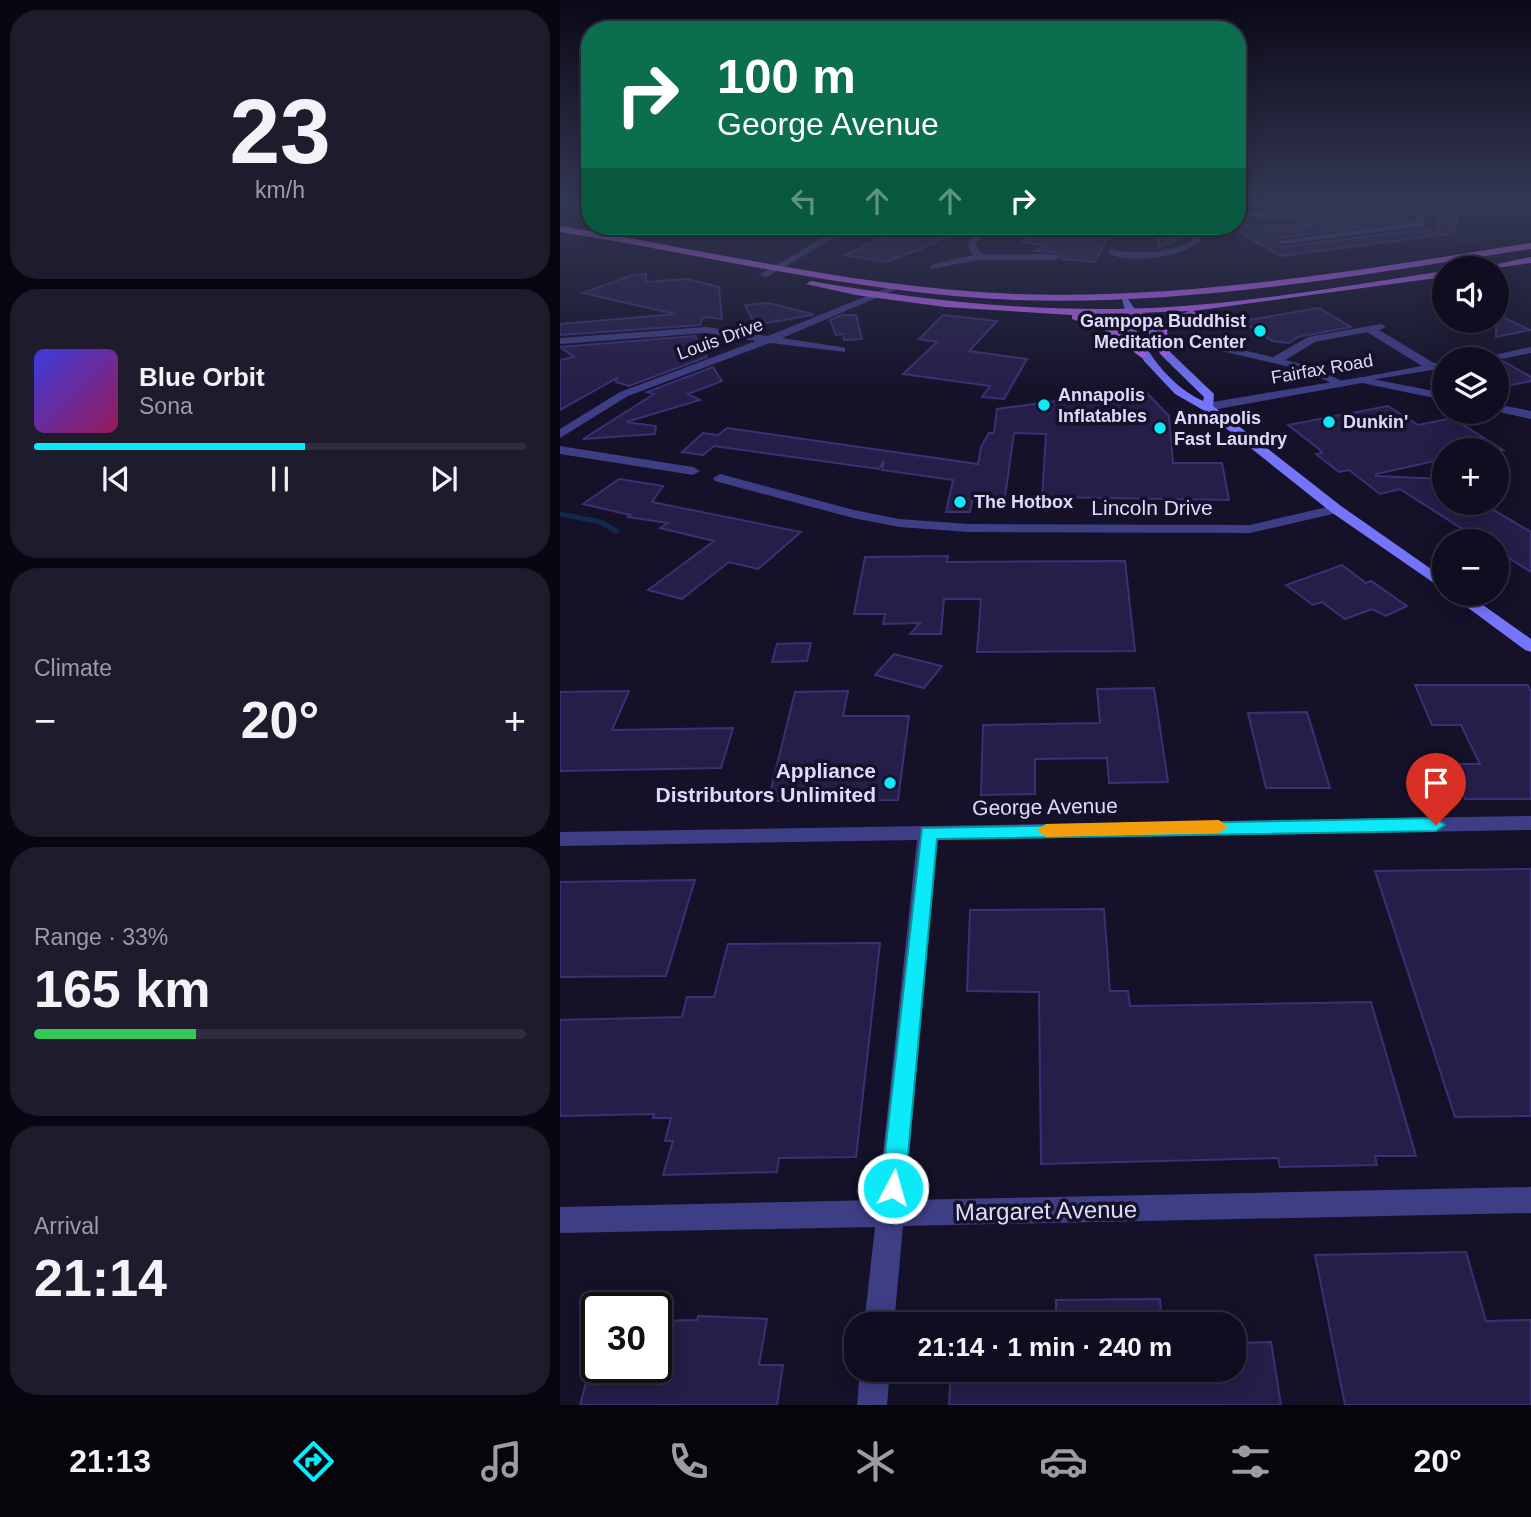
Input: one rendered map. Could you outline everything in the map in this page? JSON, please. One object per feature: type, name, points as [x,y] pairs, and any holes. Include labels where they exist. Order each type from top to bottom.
[{"type":"main road","points":[[716,266],[873,296],[1070,316],[1097,322],[1142,355],[1186,399],[1207,407],[1336,509],[1432,577]]},
{"type":"main road","points":[[780,266],[897,287],[1017,297],[1123,299],[1247,288],[1399,266]]},
{"type":"main road","points":[[1003,310],[1130,310],[1236,304],[1432,276]]},
{"type":"main road","points":[[1123,299],[1130,310],[1145,317],[1165,353],[1210,396],[1207,407]]},
{"type":"main road","points":[[1165,353],[1162,330],[1166,325],[1182,317],[1236,304]]},
{"type":"main road","points":[[1130,310],[1125,318],[1142,355]]},
{"type":"main road","points":[[1473,606],[1531,647]]},
{"type":"street","points":[[764,275],[780,266]]},
{"type":"street","points":[[934,267],[940,266]]},
{"type":"street","name":"Louis Drive","points":[[560,434],[624,394],[773,338],[897,287]]},
{"type":"street","points":[[1276,360],[1312,339],[1381,327]]},
{"type":"street","points":[[1369,329],[1432,363]]},
{"type":"street","points":[[560,341],[706,330],[841,349]]},
{"type":"street","points":[[1224,337],[1219,345],[1222,348],[1323,374],[1340,384]]},
{"type":"street","points":[[1509,354],[1531,350]]},
{"type":"street","name":"Fairfax Road","points":[[1207,407],[1432,367]]},
{"type":"street","points":[[1362,380],[1432,395]]},
{"type":"street","points":[[1509,411],[1531,415]]},
{"type":"street","points":[[560,450],[692,471]]},
{"type":"street","name":"Lincoln Drive","points":[[720,478],[853,514],[900,523],[969,528],[1250,529],[1336,509]]},
{"type":"street","name":"George Avenue","points":[[560,839],[1531,823]]},
{"type":"street","points":[[880,1312],[928,833]]},
{"type":"street","name":"Margaret Avenue","points":[[560,1220],[1531,1200]]},
{"type":"street","points":[[872,1405],[874,1382]]},
{"type":"building","points":[[646,274],[646,282],[687,279],[719,287],[722,319],[703,317],[700,325],[560,335],[560,324],[675,314],[583,293],[632,275]]},
{"type":"building","points":[[768,303],[813,315],[755,325],[745,305]]},
{"type":"building","points":[[1319,308],[1351,327],[1298,337],[1289,343],[1272,341],[1242,321]]},
{"type":"building","points":[[842,315],[856,315],[862,339],[844,340],[843,334],[836,335],[830,320]]},
{"type":"building","points":[[943,315],[997,321],[969,351],[1027,359],[1004,399],[982,397],[990,386],[903,374],[937,342],[919,339]]},
{"type":"building","points":[[1509,320],[1530,330],[1496,337],[1496,333],[1509,333]]},
{"type":"building","points":[[695,336],[707,357],[629,386],[616,382],[617,378],[560,410],[560,360],[574,357],[560,347]]},
{"type":"building","points":[[1509,364],[1531,377],[1531,381],[1509,385]]},
{"type":"building","points":[[713,367],[722,381],[688,394],[700,400],[626,422],[656,426],[655,434],[583,439],[654,394],[647,392]]},
{"type":"building","points":[[1143,389],[1169,416],[1173,463],[1222,463],[1229,500],[1042,497],[1046,434],[1014,433],[1005,497],[973,496],[970,512],[946,512],[953,480],[882,470],[884,461],[879,469],[714,446],[703,455],[682,452],[703,433],[718,435],[727,428],[978,464],[981,447],[989,433],[994,433],[997,409]]},
{"type":"building","points":[[1388,406],[1418,425],[1432,422],[1462,424],[1484,438],[1432,438],[1432,462],[1376,474],[1432,478],[1432,510],[1400,489],[1380,494],[1349,470],[1339,472],[1316,454],[1322,453],[1319,449],[1288,425]]},
{"type":"building","points":[[619,479],[663,486],[652,502],[801,532],[758,569],[729,562],[682,599],[648,590],[714,541],[660,528],[668,523],[628,517],[630,515],[583,504]]},
{"type":"building","points":[[1440,515],[1502,515],[1531,532],[1531,572],[1509,558],[1509,529],[1462,529]]},
{"type":"building","points":[[948,556],[947,562],[1125,561],[1135,651],[977,652],[981,599],[944,599],[941,634],[910,634],[920,623],[883,624],[885,614],[854,614],[865,557]]},
{"type":"building","points":[[1342,565],[1366,583],[1371,581],[1407,606],[1386,616],[1372,609],[1345,619],[1322,602],[1313,605],[1286,585]]},
{"type":"building","points":[[811,643],[807,661],[772,662],[777,644]]},
{"type":"building","points":[[894,654],[942,666],[924,688],[875,675]]},
{"type":"building","points":[[1415,685],[1528,685],[1531,692],[1531,799],[1465,799],[1449,764],[1480,764],[1461,725],[1432,725]]},
{"type":"building","points":[[1154,688],[1168,782],[1109,783],[1107,758],[1035,759],[1035,794],[981,795],[983,725],[1100,723],[1097,689]]},
{"type":"building","points":[[629,691],[612,730],[733,728],[721,768],[560,771],[560,692]]},
{"type":"building","points":[[848,691],[843,716],[909,716],[898,800],[768,801],[795,692]]},
{"type":"building","points":[[1307,712],[1330,788],[1266,788],[1248,713]]},
{"type":"building","points":[[1531,869],[1531,1116],[1455,1117],[1375,871]]},
{"type":"building","points":[[695,880],[666,976],[560,977],[560,882]]},
{"type":"building","points":[[1104,909],[1110,991],[1128,991],[1130,1006],[1371,1002],[1416,1156],[1375,1156],[1377,1165],[1280,1167],[1278,1158],[1041,1164],[1039,992],[967,991],[970,910]]},
{"type":"building","points":[[880,943],[856,1157],[779,1158],[777,1172],[663,1175],[673,1141],[665,1141],[671,1118],[653,1118],[654,1114],[560,1116],[560,1020],[682,1017],[687,997],[714,997],[728,944]]},
{"type":"building","points":[[1466,1252],[1486,1321],[1531,1320],[1531,1405],[1345,1405],[1315,1255]]},
{"type":"building","points":[[1160,1299],[1161,1312],[1056,1312],[1056,1300]]},
{"type":"building","points":[[698,1316],[767,1319],[759,1365],[783,1365],[777,1405],[580,1405],[586,1383],[672,1383],[672,1321],[697,1320]]},
{"type":"building","points":[[1271,1342],[1281,1405],[949,1405],[950,1382],[1246,1382],[1246,1343]]},
{"type":"waterway","points":[[560,514],[601,522],[616,531]]},
{"type":"slow traffic","points":[[1046,830],[1219,827]]},
{"type":"place","name":"Gampopa Buddhist Meditation Center","points":[[1260,331]]},
{"type":"place","name":"Annapolis Inflatables","points":[[1044,405]]},
{"type":"place","name":"Dunkin'","points":[[1329,422]]},
{"type":"place","name":"Annapolis Fast Laundry","points":[[1160,428]]},
{"type":"place","name":"The Hotbox","points":[[960,502]]},
{"type":"place","name":"Appliance Distributors Unlimited","points":[[890,783]]},
{"type":"route","points":[[893,1188],[928,833],[1436,825]]}]
